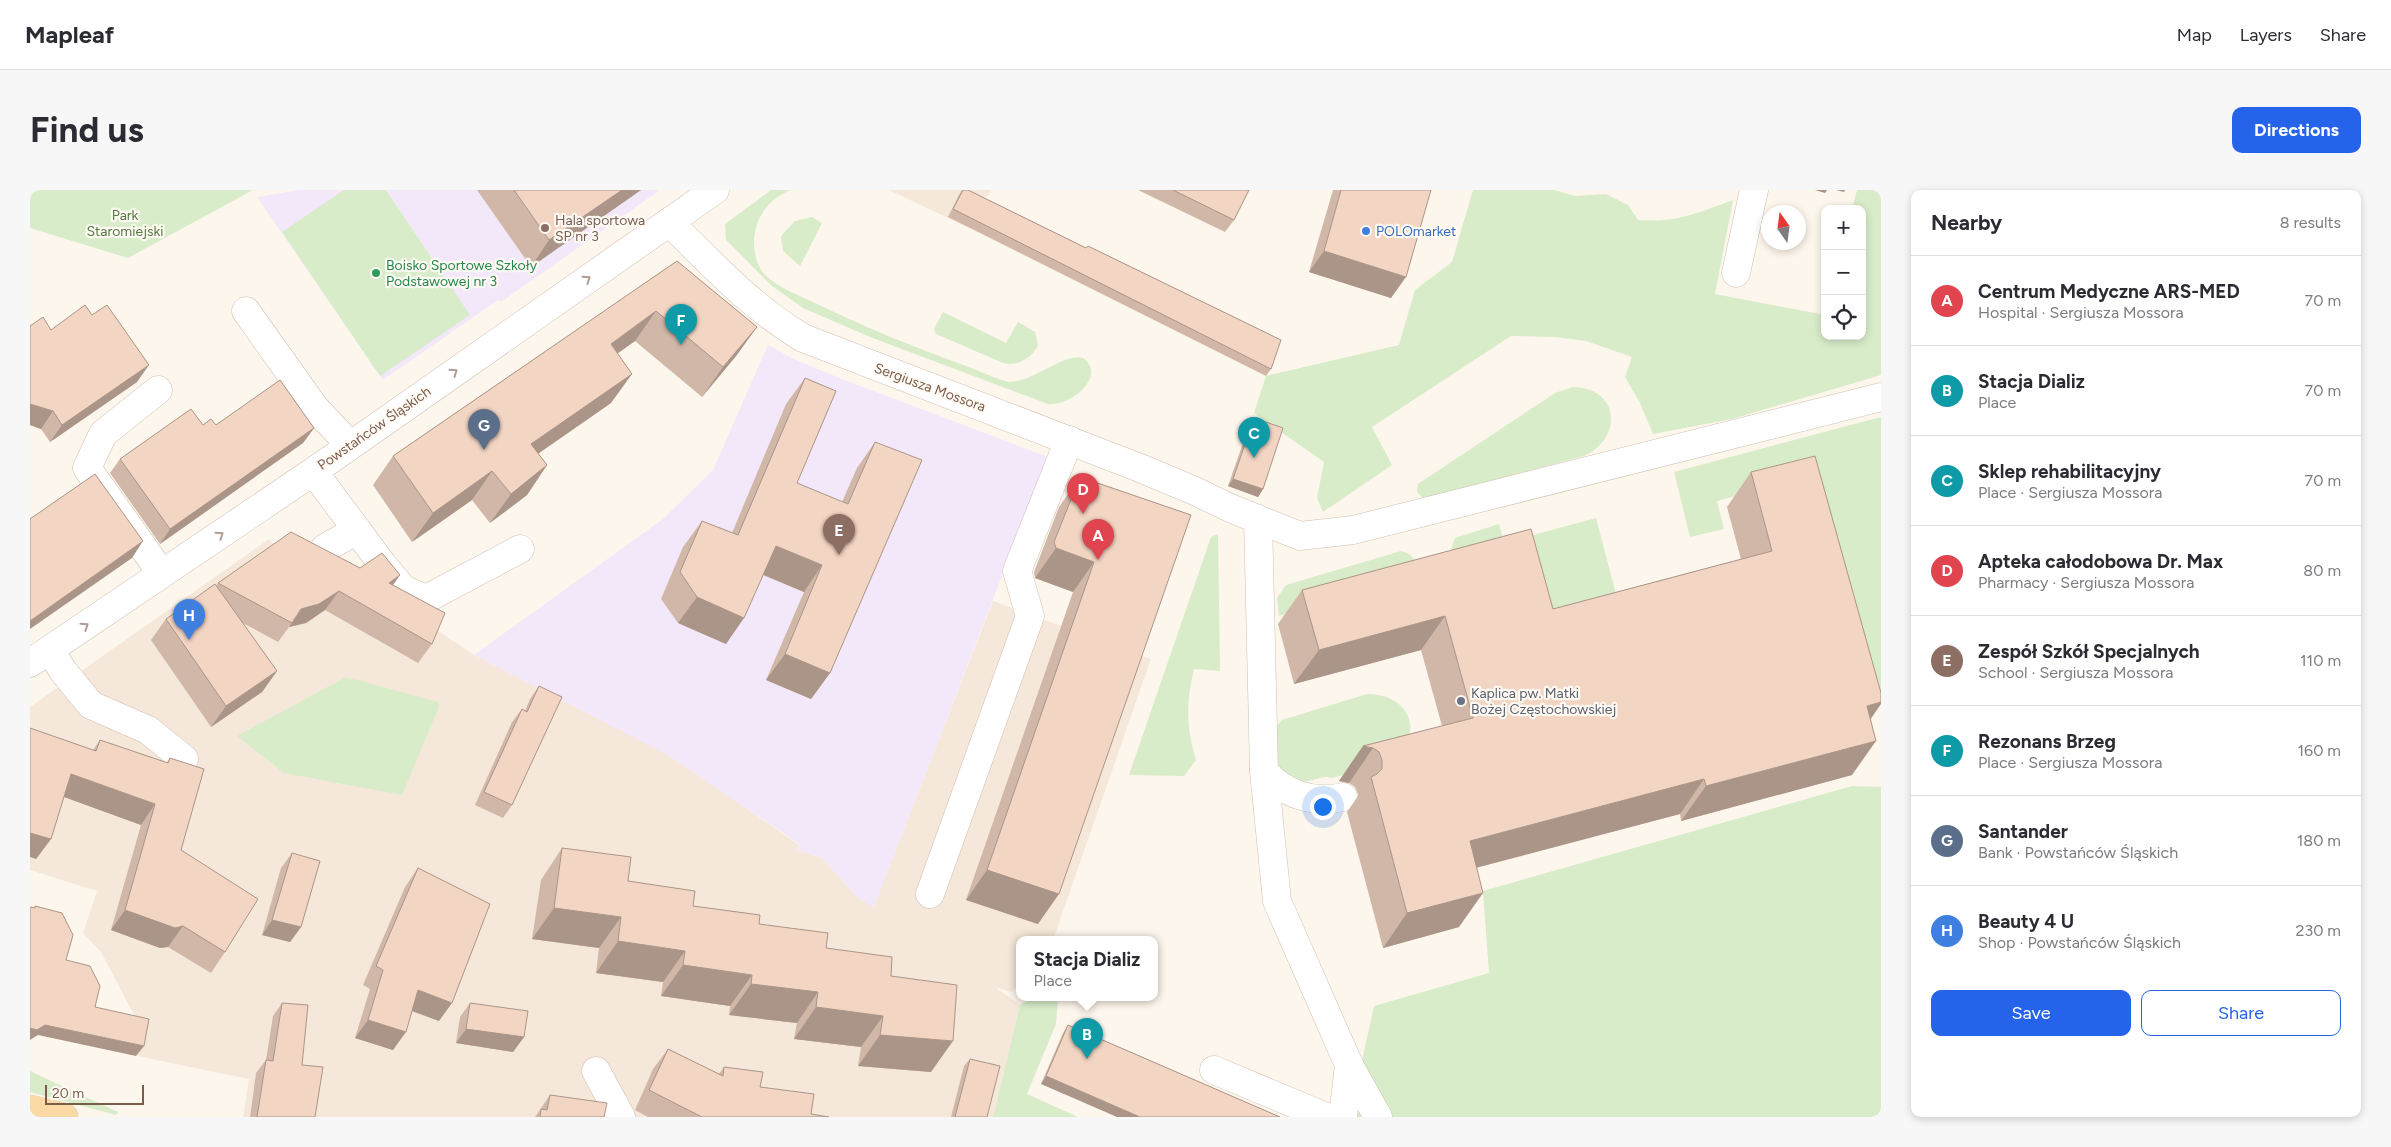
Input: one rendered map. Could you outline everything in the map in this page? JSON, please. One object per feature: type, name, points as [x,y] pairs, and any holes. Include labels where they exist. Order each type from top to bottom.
[{"type":"main road","points":[[30,1109],[64,1117]]},
{"type":"street","name":"Powstańców Śląskich","points":[[40,656],[317,469],[715,190]]},
{"type":"street","points":[[1736,273],[1754,190]]},
{"type":"street","name":"Sergiusza Mossora","points":[[669,222],[753,304],[803,338],[1069,440],[1300,536],[1353,530],[1881,397]]},
{"type":"street","points":[[246,311],[315,408],[350,445]]},
{"type":"street","points":[[158,390],[103,434],[87,468],[162,574]]},
{"type":"street","points":[[930,894],[1030,616],[1017,572],[1069,440]]},
{"type":"street","points":[[317,469],[319,479],[403,588],[426,599],[520,549]]},
{"type":"street","points":[[1258,519],[1264,772],[1276,901],[1349,1065],[1378,1117]]},
{"type":"street","points":[[325,548],[357,530]]},
{"type":"street","points":[[40,656],[63,671],[91,705],[148,730],[184,759]]},
{"type":"street","points":[[1264,772],[1273,782],[1296,795],[1320,798],[1343,797]]},
{"type":"street","points":[[1343,1117],[1349,1065]]},
{"type":"street","points":[[1214,1070],[1326,1117]]},
{"type":"street","points":[[596,1071],[621,1117]]},
{"type":"shaded area","points":[[299,190],[660,190],[501,302],[498,300],[383,380],[257,197]]},
{"type":"shaded area","points":[[889,190],[992,190],[979,206],[969,228]]},
{"type":"shaded area","points":[[768,345],[798,361],[847,381],[1048,457],[874,907],[857,897],[822,858],[797,850],[799,844],[668,755],[474,655],[663,519],[713,470]]},
{"type":"shaded area","points":[[269,539],[279,550],[437,630],[474,655],[668,754],[799,845],[797,850],[822,858],[857,897],[874,906],[993,601],[1151,659],[1054,936],[1016,936],[1016,988],[1011,992],[995,987],[1020,1005],[993,1117],[243,1117],[249,1079],[137,1056],[142,1030],[101,952],[83,933],[97,891],[30,870],[30,707]]},
{"type":"green space","name":"Park Staromiejski","points":[[30,190],[253,190],[128,258],[30,228]]},
{"type":"green space","name":"Boisko Sportowe Szkoły Podstawowej nr 3","points":[[344,190],[386,190],[470,315],[380,376],[282,232]]},
{"type":"green space","points":[[771,190],[790,190],[778,197],[764,210],[758,221],[755,234],[756,259],[761,270],[770,280],[833,312],[889,336],[1008,382],[1028,378],[1057,363],[1075,358],[1083,358],[1090,365],[1089,381],[1075,396],[1057,404],[1048,404],[870,337],[803,308],[772,286],[726,240],[725,224]]},
{"type":"green space","points":[[1473,190],[1554,190],[1575,196],[1606,194],[1628,205],[1638,220],[1652,221],[1687,216],[1733,200],[1715,294],[1820,314],[1821,312],[1821,340],[1866,340],[1866,205],[1853,205],[1857,190],[1881,190],[1881,375],[1732,419],[1653,434],[1640,403],[1625,377],[1632,357],[1586,341],[1555,337],[1511,336],[1372,427],[1392,465],[1323,512],[1317,498],[1324,462],[1254,413],[1266,376],[1399,345],[1415,290],[1452,262]]},
{"type":"green space","points":[[812,217],[822,223],[800,266],[783,251],[781,236],[795,221]]},
{"type":"green space","points":[[943,312],[1006,343],[1018,322],[1035,332],[1038,345],[1032,354],[1024,360],[1014,364],[1003,363],[936,334],[934,329]]},
{"type":"green space","points":[[1573,387],[1589,390],[1600,396],[1607,405],[1611,415],[1610,427],[1605,438],[1597,448],[1584,456],[1427,498],[1423,498],[1417,492],[1418,484],[1555,393]]},
{"type":"green space","points":[[1881,417],[1881,698],[1787,482],[1717,501],[1724,529],[1690,537],[1674,472]]},
{"type":"green space","points":[[1596,518],[1616,594],[1539,615],[1518,539]]},
{"type":"green space","points":[[1499,524],[1508,555],[1456,569],[1451,550],[1455,538]]},
{"type":"green space","points":[[1218,534],[1220,671],[1194,669],[1188,714],[1190,736],[1196,760],[1184,776],[1129,775],[1211,537]]},
{"type":"green space","points":[[1401,551],[1413,558],[1417,565],[1420,579],[1279,616],[1277,598],[1286,585]]},
{"type":"green space","points":[[346,677],[438,702],[439,707],[402,795],[284,773],[237,736]]},
{"type":"green space","points":[[1367,694],[1379,695],[1398,703],[1405,710],[1409,719],[1408,738],[1393,760],[1380,766],[1332,778],[1324,777],[1301,782],[1291,778],[1275,765],[1277,726],[1282,720]]},
{"type":"green space","points":[[1852,786],[1881,787],[1881,1117],[1356,1117],[1363,1056],[1374,1006],[1489,973],[1483,891]]},
{"type":"green space","points":[[1026,1001],[1058,1001],[1056,1024],[1027,1094],[1078,1117],[993,1117],[1020,1005]]},
{"type":"green space","points":[[30,1071],[118,1112],[116,1115],[30,1092]]},
{"type":"building","points":[[514,190],[622,190],[549,240]]},
{"type":"building","points":[[963,190],[968,190],[1086,248],[1088,246],[1281,340],[1271,369],[953,209]]},
{"type":"building","points":[[1173,190],[1249,190],[1234,220]]},
{"type":"building","name":"POLOmarket","points":[[1341,190],[1431,190],[1406,277],[1324,251]]},
{"type":"building","points":[[677,261],[757,327],[723,367],[656,311],[611,344],[632,374],[531,444],[547,465],[511,494],[492,471],[433,513],[393,456]]},
{"type":"building","points":[[85,305],[92,315],[107,305],[149,365],[62,425],[53,411],[30,404],[30,326],[43,317],[51,330]]},
{"type":"building","points":[[805,378],[836,391],[797,483],[848,504],[875,442],[922,460],[830,673],[785,654],[822,565],[776,546],[744,618],[697,597],[680,572],[702,521],[738,535]]},
{"type":"building","points":[[280,380],[314,428],[170,529],[120,459],[191,409],[203,425],[211,419],[216,425]]},
{"type":"building","points":[[1254,418],[1283,428],[1263,489],[1233,479]]},
{"type":"building","points":[[1815,456],[1881,693],[1881,702],[1867,706],[1876,741],[1706,786],[1704,779],[1470,841],[1483,893],[1407,913],[1371,777],[1382,769],[1382,760],[1379,752],[1373,748],[1363,746],[1473,718],[1445,616],[1319,650],[1302,590],[1531,529],[1553,609],[1772,551],[1751,472]]},
{"type":"building","points":[[95,474],[143,541],[30,621],[30,519]]},
{"type":"building","points":[[1080,477],[1191,515],[1059,894],[987,870],[1094,562],[1056,548],[1054,542]]},
{"type":"building","points":[[291,532],[360,568],[382,553],[400,575],[389,583],[445,613],[432,644],[339,591],[319,604],[301,609],[292,623],[218,583]]},
{"type":"building","points":[[215,584],[277,671],[226,706],[166,619]]},
{"type":"building","points":[[539,686],[562,697],[512,805],[484,792],[522,709],[527,712]]},
{"type":"building","points":[[30,728],[96,751],[100,740],[168,763],[170,758],[204,769],[181,850],[258,899],[225,952],[183,926],[175,928],[125,910],[155,804],[71,774],[51,839],[30,833]]},
{"type":"building","points":[[562,848],[631,857],[628,881],[695,891],[693,906],[760,915],[759,924],[828,933],[826,948],[892,957],[891,976],[957,985],[953,1041],[880,1035],[883,1016],[816,1007],[818,992],[751,984],[752,975],[683,965],[685,951],[618,941],[621,917],[554,908]]},
{"type":"building","points":[[292,853],[320,861],[301,927],[272,920]]},
{"type":"building","points":[[418,868],[490,904],[452,1003],[418,990],[406,1032],[368,1020],[383,970],[376,966]]},
{"type":"building","points":[[35,906],[62,913],[73,935],[66,960],[90,966],[100,986],[95,1007],[149,1019],[144,1046],[45,1025],[37,1030],[30,1028],[30,907],[35,908]]},
{"type":"building","points":[[282,1003],[308,1005],[302,1065],[323,1067],[315,1117],[257,1117],[266,1060],[273,1061]]},
{"type":"building","points":[[470,1003],[528,1011],[524,1037],[466,1029]]},
{"type":"building","points":[[1068,1025],[1280,1117],[1140,1117],[1046,1076]]},
{"type":"building","points":[[668,1049],[723,1076],[724,1067],[763,1072],[760,1087],[814,1094],[811,1114],[829,1117],[702,1117],[649,1090]]},
{"type":"building","points":[[970,1059],[1000,1066],[987,1117],[955,1117]]},
{"type":"building","points":[[550,1095],[607,1103],[604,1117],[540,1117],[541,1109],[547,1110]]},
{"type":"place","name":"Hala sportowa SP nr 3","points":[[545,228]]},
{"type":"place","name":"POLOmarket","points":[[1366,231]]},
{"type":"place","name":"Boisko Sportowe Szkoły Podstawowej nr 3","points":[[376,273]]},
{"type":"place","name":"Rezonans Brzeg","points":[[681,345]]},
{"type":"place","name":"Santander","points":[[484,450]]},
{"type":"place","name":"Sklep rehabilitacyjny","points":[[1254,458]]},
{"type":"place","name":"Apteka całodobowa Dr. Max","points":[[1083,514]]},
{"type":"place","name":"Zespół Szkół Specjalnych","points":[[839,555]]},
{"type":"place","name":"Centrum Medyczne ARS-MED","points":[[1098,560]]},
{"type":"place","name":"Beauty 4 U","points":[[189,640]]},
{"type":"place","name":"Kaplica pw. Matki Bożej Częstochowskiej","points":[[1461,701]]},
{"type":"place","name":"Stacja Dializ","points":[[1087,1059]]}]
